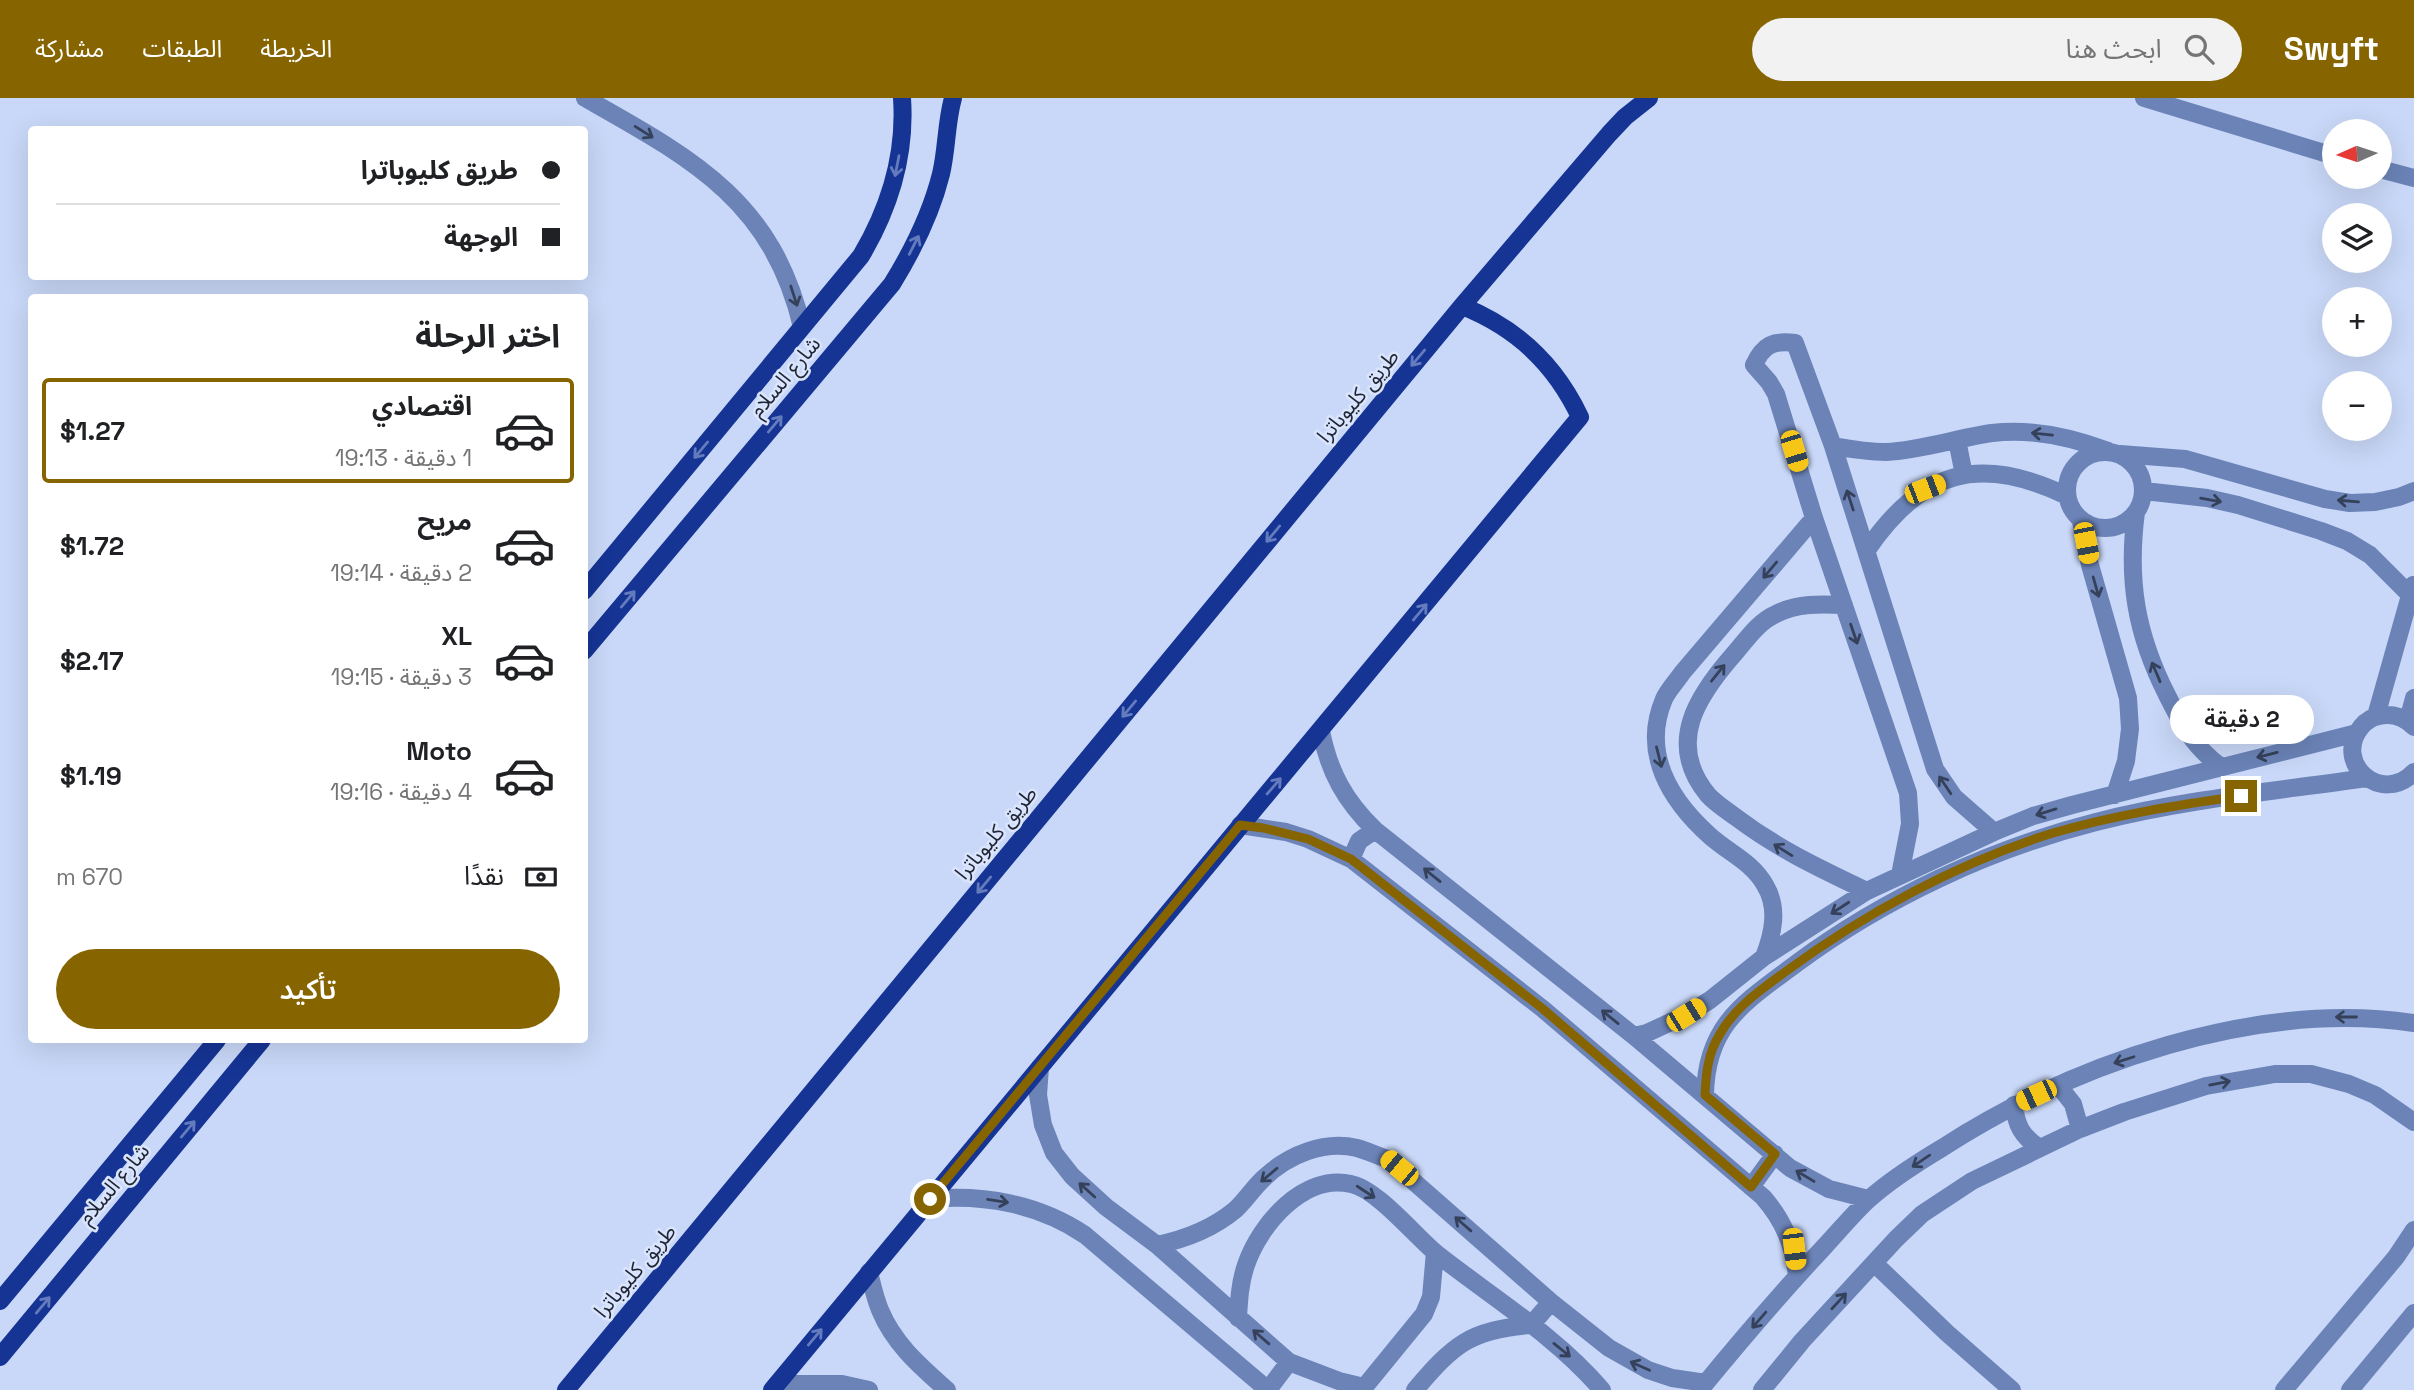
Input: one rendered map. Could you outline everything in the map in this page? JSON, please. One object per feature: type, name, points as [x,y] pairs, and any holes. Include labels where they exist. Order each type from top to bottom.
[{"type":"main road","name":"شارع السلام","points":[[588,586],[861,256],[885,211],[893,187],[902,136],[902,98]]},
{"type":"main road","name":"شارع السلام","points":[[588,646],[892,284],[916,242],[934,196],[941,172],[953,98]]},
{"type":"main road","name":"طريق كليوباترا","points":[[566,1390],[1462,306],[1609,134],[1649,98]]},
{"type":"main road","points":[[774,1387],[1580,417],[1560,380],[1533,349],[1500,323],[1462,306]]},
{"type":"main road","name":"شارع السلام","points":[[0,1301],[215,1043]]},
{"type":"main road","name":"شارع السلام","points":[[0,1357],[260,1043]]},
{"type":"street","points":[[585,98],[667,147],[710,177],[737,201],[767,238],[779,259],[789,281],[803,327]]},
{"type":"street","points":[[2144,98],[2322,152]]},
{"type":"street","points":[[2392,172],[2414,178]]},
{"type":"street","points":[[1900,874],[1908,839],[1910,808],[1899,763],[1814,518],[1776,394],[1754,365],[1759,353],[1770,345],[1782,341],[1795,343],[1833,446],[1935,769],[1954,797],[1994,832]]},
{"type":"street","points":[[1833,446],[1885,452],[1994,433],[2023,432],[2081,441],[2132,463],[2141,476],[2144,491],[2136,512],[2132,548],[2132,580],[2144,643],[2183,728],[2204,754],[2221,767]]},
{"type":"street","points":[[1957,440],[1964,475]]},
{"type":"street","points":[[2115,794],[2126,761],[2130,729],[2128,698],[2090,565],[2081,521],[2072,510],[2067,496],[2068,479],[2077,464],[2091,454],[2114,453],[2185,459],[2325,499],[2350,503],[2375,502],[2414,491]]},
{"type":"street","points":[[1867,550],[1893,515],[1908,501],[1925,489],[1964,475],[2009,474],[2067,496]]},
{"type":"street","points":[[2144,491],[2207,498],[2238,505],[2321,531],[2347,541],[2370,555],[2412,588],[2376,716]]},
{"type":"street","points":[[2081,521],[2101,528],[2120,526],[2136,512]]},
{"type":"street","points":[[1764,957],[1773,934],[1773,910],[1767,887],[1754,868],[1711,837],[1677,800],[1656,753],[1655,724],[1665,697],[1682,673],[1814,518]]},
{"type":"street","points":[[1844,605],[1792,608],[1776,613],[1763,622],[1700,696],[1690,720],[1688,747],[1694,773],[1708,795],[1729,812],[1795,857],[1867,891]]},
{"type":"street","points":[[2414,698],[2411,724],[2392,715],[2376,716],[2365,722],[2357,733],[2352,753],[2360,771],[2376,783],[2414,787]]},
{"type":"street","points":[[1321,731],[1333,776],[1358,814],[1375,830],[1634,1036],[1807,1179],[1829,1189],[1868,1199]]},
{"type":"street","points":[[1634,1036],[1686,1015],[1710,1000],[1764,957],[1867,891],[1994,832],[2033,816],[2357,733]]},
{"type":"street","points":[[1899,763],[1929,753]]},
{"type":"street","points":[[2394,784],[2414,772]]},
{"type":"street","points":[[1705,1095],[1706,1072],[1712,1048],[1730,1019],[1752,996],[1825,943],[1905,896],[2000,852],[2052,834],[2130,814],[2168,806],[2367,778]]},
{"type":"street","points":[[1240,825],[1308,839],[1351,859],[1543,1009],[1751,1187],[1776,1212],[1794,1249],[1797,1276]]},
{"type":"street","points":[[1351,859],[1359,841],[1375,830]]},
{"type":"street","points":[[1710,1000],[1730,1019]]},
{"type":"street","points":[[1157,1245],[1188,1237],[1217,1223],[1250,1196],[1263,1179],[1290,1158],[1322,1147],[1356,1147],[1388,1159],[1551,1302],[1609,1348],[1628,1360],[1672,1378],[1703,1386],[1797,1276],[1868,1199],[1917,1163],[2014,1105],[2118,1062],[2172,1045],[2266,1023],[2348,1017],[2414,1023]]},
{"type":"street","points":[[1040,1068],[1038,1095],[1042,1125],[1054,1153],[1072,1176],[1088,1192],[1157,1245],[1290,1362],[1363,1388],[1424,1314],[1431,1297],[1435,1252]]},
{"type":"street","points":[[1762,1390],[1802,1341],[1922,1214],[1948,1196],[2038,1147],[2080,1129],[2206,1086],[2275,1074],[2311,1074],[2349,1084],[2375,1095],[2414,1122]]},
{"type":"street","points":[[2059,1085],[2073,1104],[2080,1129]]},
{"type":"street","points":[[2014,1105],[2020,1130],[2038,1147]]},
{"type":"street","points":[[1751,1187],[1775,1154]]},
{"type":"street","points":[[1238,1318],[1246,1264],[1273,1218],[1311,1187],[1332,1181],[1354,1184],[1373,1195],[1435,1252],[1583,1368],[1602,1390]]},
{"type":"street","points":[[930,1199],[951,1197],[998,1201],[1043,1212],[1068,1223],[1268,1390],[1290,1362]]},
{"type":"street","points":[[2284,1390],[2396,1257],[2414,1230]]},
{"type":"street","points":[[1874,1263],[2012,1390]]},
{"type":"street","points":[[869,1272],[879,1309],[890,1330],[912,1359],[947,1390]]},
{"type":"street","points":[[1415,1390],[1439,1361],[1458,1345],[1481,1333],[1505,1327],[1531,1325],[1551,1302]]},
{"type":"street","points":[[2350,1390],[2414,1313]]},
{"type":"street","points":[[774,1387],[842,1384],[869,1390]]},
{"type":"route","points":[[930,1199],[1240,825],[1286,832],[1330,847],[1351,859],[1543,1009],[1751,1187],[1775,1154],[1705,1095],[1706,1072],[1712,1048],[1720,1032],[1752,996],[1825,943],[1905,896],[2000,852],[2096,821],[2168,806],[2241,796]]}]
